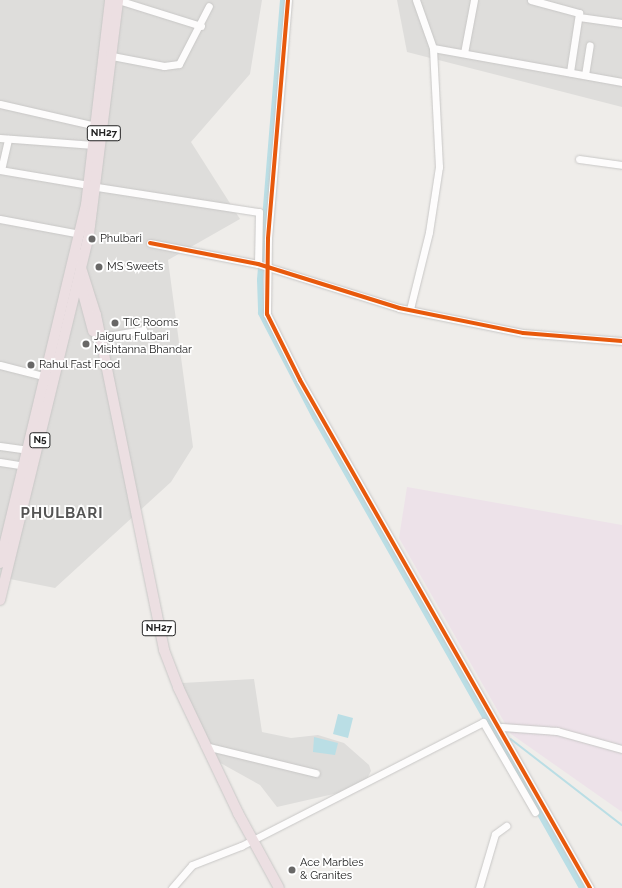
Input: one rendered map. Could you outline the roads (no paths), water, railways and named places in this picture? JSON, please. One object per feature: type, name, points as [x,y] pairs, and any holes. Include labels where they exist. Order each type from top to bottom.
[{"type":"highway","name":"NH27","points":[[98,341],[79,280],[76,252],[93,186],[94,145],[110,0]]},
{"type":"highway","name":"NH27","points":[[118,0],[112,56],[93,186],[78,265],[98,341],[163,644],[205,746],[251,841],[279,888]]},
{"type":"highway","name":"N5","points":[[0,563],[47,377],[78,265]]},
{"type":"highway","name":"N5","points":[[0,600],[79,280]]},
{"type":"highway","points":[[71,317],[90,319]]},
{"type":"street","points":[[118,0],[201,26]]},
{"type":"street","points":[[288,0],[266,266],[267,314],[283,350],[502,727],[514,752],[590,888]]},
{"type":"street","points":[[410,309],[429,232],[439,167],[433,48],[416,0]]},
{"type":"street","points":[[464,53],[474,0]]},
{"type":"street","points":[[531,0],[577,10],[579,17],[570,72]]},
{"type":"street","points":[[112,56],[171,67],[178,64],[201,26],[209,6]]},
{"type":"street","points":[[579,17],[622,23]]},
{"type":"street","points":[[585,75],[590,45]]},
{"type":"street","points":[[433,48],[585,75],[622,80]]},
{"type":"street","points":[[0,104],[96,126]]},
{"type":"street","points":[[94,145],[4,138],[0,170],[259,212],[258,264]]},
{"type":"street","points":[[579,159],[622,165]]},
{"type":"street","points":[[0,219],[80,234]]},
{"type":"street","points":[[150,243],[258,264],[410,309],[523,333],[622,341]]},
{"type":"street","points":[[98,341],[143,330]]},
{"type":"street","points":[[0,366],[47,377]]},
{"type":"street","points":[[0,446],[29,450]]},
{"type":"street","points":[[0,462],[25,466]]},
{"type":"street","points":[[172,888],[192,866],[251,841],[482,722],[505,757],[535,812]]},
{"type":"street","points":[[502,727],[557,732],[622,749]]},
{"type":"street","points":[[205,746],[316,773]]},
{"type":"street","points":[[505,757],[514,752]]},
{"type":"street","points":[[479,888],[495,834],[506,826]]},
{"type":"water","points":[[338,714],[353,718],[348,738],[333,734]]},
{"type":"water","points":[[314,737],[338,743],[335,755],[313,752]]},
{"type":"waterway","points":[[283,0],[260,280],[261,313],[315,417],[582,888]]},
{"type":"waterway","points":[[511,739],[622,825]]},
{"type":"place","name":"Phulbari","points":[[92,239]]},
{"type":"place","name":"MS Sweets","points":[[99,267]]},
{"type":"place","name":"TIC Rooms","points":[[115,323]]},
{"type":"place","name":"Jaiguru Fulbari Mishtanna Bhandar","points":[[86,344]]},
{"type":"place","name":"Rahul Fast Food","points":[[31,365]]},
{"type":"place","name":"Ace Marbles & Granites","points":[[292,870]]},
{"type":"district","name":"PHULBARI","points":[[62,514]]}]
